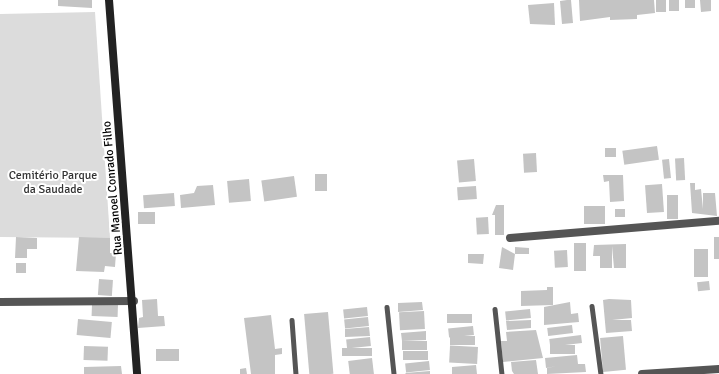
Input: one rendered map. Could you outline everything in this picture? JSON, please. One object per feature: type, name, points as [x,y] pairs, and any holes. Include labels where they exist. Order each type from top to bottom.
[{"type":"street","name":"Rua Manoel Conrado Filho","points":[[109,0],[134,301],[137,374]]},
{"type":"street","points":[[510,238],[719,221]]},
{"type":"street","points":[[0,302],[134,301]]},
{"type":"street","points":[[642,374],[719,369]]},
{"type":"lane","points":[[592,306],[601,374]]},
{"type":"lane","points":[[387,307],[394,374]]},
{"type":"lane","points":[[495,309],[502,374]]},
{"type":"lane","points":[[292,320],[296,374]]},
{"type":"green space","name":"Cemitério Parque da Saudade","points":[[95,12],[110,238],[0,237],[0,14]]},
{"type":"building","points":[[58,0],[92,0],[92,8],[58,6]]},
{"type":"building","points":[[571,0],[573,23],[562,24],[560,1]]},
{"type":"building","points":[[579,0],[654,0],[655,13],[637,15],[637,19],[610,20],[610,17],[580,21]]},
{"type":"building","points":[[656,0],[666,0],[666,12],[656,12]]},
{"type":"building","points":[[669,0],[679,0],[679,11],[669,11]]},
{"type":"building","points":[[685,0],[695,0],[695,8],[685,8]]},
{"type":"building","points":[[700,0],[711,0],[711,11],[701,12]]},
{"type":"building","points":[[554,3],[555,25],[530,24],[528,5]]},
{"type":"building","points":[[657,146],[659,160],[624,165],[622,151]]},
{"type":"building","points":[[605,148],[616,148],[616,157],[605,157]]},
{"type":"building","points":[[536,153],[537,172],[524,173],[523,154]]},
{"type":"building","points":[[675,158],[684,158],[685,180],[676,180]]},
{"type":"building","points":[[474,159],[476,181],[459,182],[457,160]]},
{"type":"building","points":[[669,159],[671,178],[664,179],[662,160]]},
{"type":"building","points":[[315,174],[327,174],[327,191],[315,191]]},
{"type":"building","points":[[603,175],[623,175],[624,201],[610,202],[609,181],[604,182]]},
{"type":"building","points":[[294,176],[297,197],[264,201],[261,181]]},
{"type":"building","points":[[249,179],[251,201],[229,203],[227,181]]},
{"type":"building","points":[[690,183],[695,183],[695,190],[701,189],[703,209],[703,193],[715,193],[717,216],[692,213]]},
{"type":"building","points":[[662,184],[664,212],[647,213],[645,185]]},
{"type":"building","points":[[213,185],[215,205],[181,208],[180,195],[194,193],[197,186]]},
{"type":"building","points":[[476,186],[477,199],[458,200],[457,187]]},
{"type":"building","points":[[174,193],[175,206],[144,208],[143,195]]},
{"type":"building","points":[[667,195],[678,195],[678,219],[667,219]]},
{"type":"building","points":[[496,205],[504,205],[504,235],[495,235],[495,215],[492,215]]},
{"type":"building","points":[[584,206],[605,206],[605,224],[584,224]]},
{"type":"building","points":[[615,209],[625,209],[625,217],[615,217]]},
{"type":"building","points":[[138,212],[155,212],[155,224],[138,224]]},
{"type":"building","points":[[488,217],[489,234],[477,235],[476,218]]},
{"type":"building","points":[[16,237],[37,238],[37,249],[27,249],[27,258],[15,258]]},
{"type":"building","points":[[79,237],[110,238],[110,253],[116,253],[115,267],[105,266],[104,272],[76,271]]},
{"type":"building","points":[[714,237],[719,237],[719,259],[714,259]]},
{"type":"building","points":[[574,243],[586,243],[586,271],[574,271]]},
{"type":"building","points":[[626,244],[626,268],[614,268],[612,246],[612,268],[600,268],[600,256],[593,256],[594,245]]},
{"type":"building","points":[[502,247],[515,254],[513,270],[499,268]]},
{"type":"building","points":[[515,247],[529,248],[529,254],[515,254]]},
{"type":"building","points":[[694,249],[708,249],[708,277],[694,277]]},
{"type":"building","points":[[567,250],[568,267],[555,268],[554,251]]},
{"type":"building","points":[[468,254],[484,254],[483,264],[468,263]]},
{"type":"building","points":[[16,263],[26,263],[26,273],[16,273]]},
{"type":"building","points":[[99,279],[113,280],[112,296],[98,295]]},
{"type":"building","points":[[709,281],[710,290],[698,291],[697,282]]},
{"type":"building","points":[[547,287],[553,287],[553,305],[521,306],[521,291],[547,290]]},
{"type":"building","points":[[157,299],[158,316],[164,316],[165,326],[138,328],[139,318],[143,317],[142,300]]},
{"type":"building","points":[[603,300],[631,300],[632,318],[612,320],[631,320],[632,331],[606,333]]},
{"type":"building","points":[[422,302],[423,310],[398,312],[398,303]]},
{"type":"building","points":[[570,302],[571,314],[578,313],[579,322],[544,325],[544,307]]},
{"type":"building","points":[[92,304],[118,305],[118,317],[92,316]]},
{"type":"building","points":[[367,307],[368,316],[344,318],[343,310]]},
{"type":"building","points":[[530,309],[531,318],[506,321],[505,312]]},
{"type":"building","points":[[424,311],[425,329],[400,330],[399,312]]},
{"type":"building","points":[[328,312],[333,374],[309,374],[304,314]]},
{"type":"building","points":[[447,314],[472,314],[472,323],[447,323]]},
{"type":"building","points":[[271,315],[275,349],[282,348],[282,354],[275,355],[275,374],[251,374],[244,318]]},
{"type":"building","points":[[368,317],[369,326],[345,328],[344,320]]},
{"type":"building","points":[[78,319],[112,322],[110,338],[77,335]]},
{"type":"building","points":[[531,320],[531,328],[507,330],[506,321]]},
{"type":"building","points":[[572,325],[573,333],[548,336],[547,328]]},
{"type":"building","points":[[473,326],[474,335],[449,338],[448,329]]},
{"type":"building","points":[[369,327],[370,336],[345,337],[345,329]]},
{"type":"building","points":[[536,330],[543,358],[503,362],[501,341],[507,341],[506,332]]},
{"type":"building","points":[[426,331],[426,340],[402,341],[401,333]]},
{"type":"building","points":[[581,335],[582,343],[550,347],[549,339]]},
{"type":"building","points":[[450,336],[475,336],[475,345],[450,345]]},
{"type":"building","points":[[623,336],[626,370],[603,372],[600,338]]},
{"type":"building","points":[[370,337],[371,346],[347,348],[346,340]]},
{"type":"building","points":[[402,341],[427,341],[427,350],[402,350]]},
{"type":"building","points":[[550,345],[575,345],[575,354],[550,354]]},
{"type":"building","points":[[84,346],[108,347],[107,361],[84,360]]},
{"type":"building","points":[[450,346],[478,347],[477,364],[449,363]]},
{"type":"building","points":[[342,348],[372,348],[372,356],[342,356]]},
{"type":"building","points":[[156,349],[179,349],[179,361],[156,361]]},
{"type":"building","points":[[403,351],[428,351],[428,360],[403,360]]},
{"type":"building","points":[[577,355],[578,364],[585,364],[586,372],[547,374],[547,368],[557,366],[546,368],[545,358]]},
{"type":"building","points":[[372,358],[374,374],[350,374],[348,361]]},
{"type":"building","points":[[536,360],[538,374],[514,374],[512,371],[511,362]]},
{"type":"building","points":[[429,361],[430,370],[406,372],[405,364]]},
{"type":"building","points":[[476,365],[477,374],[452,374],[452,367]]},
{"type":"building","points":[[121,366],[122,374],[84,374],[84,367]]},
{"type":"building","points":[[246,368],[247,374],[240,374],[240,369]]},
{"type":"building","points":[[430,371],[430,374],[405,373]]}]
